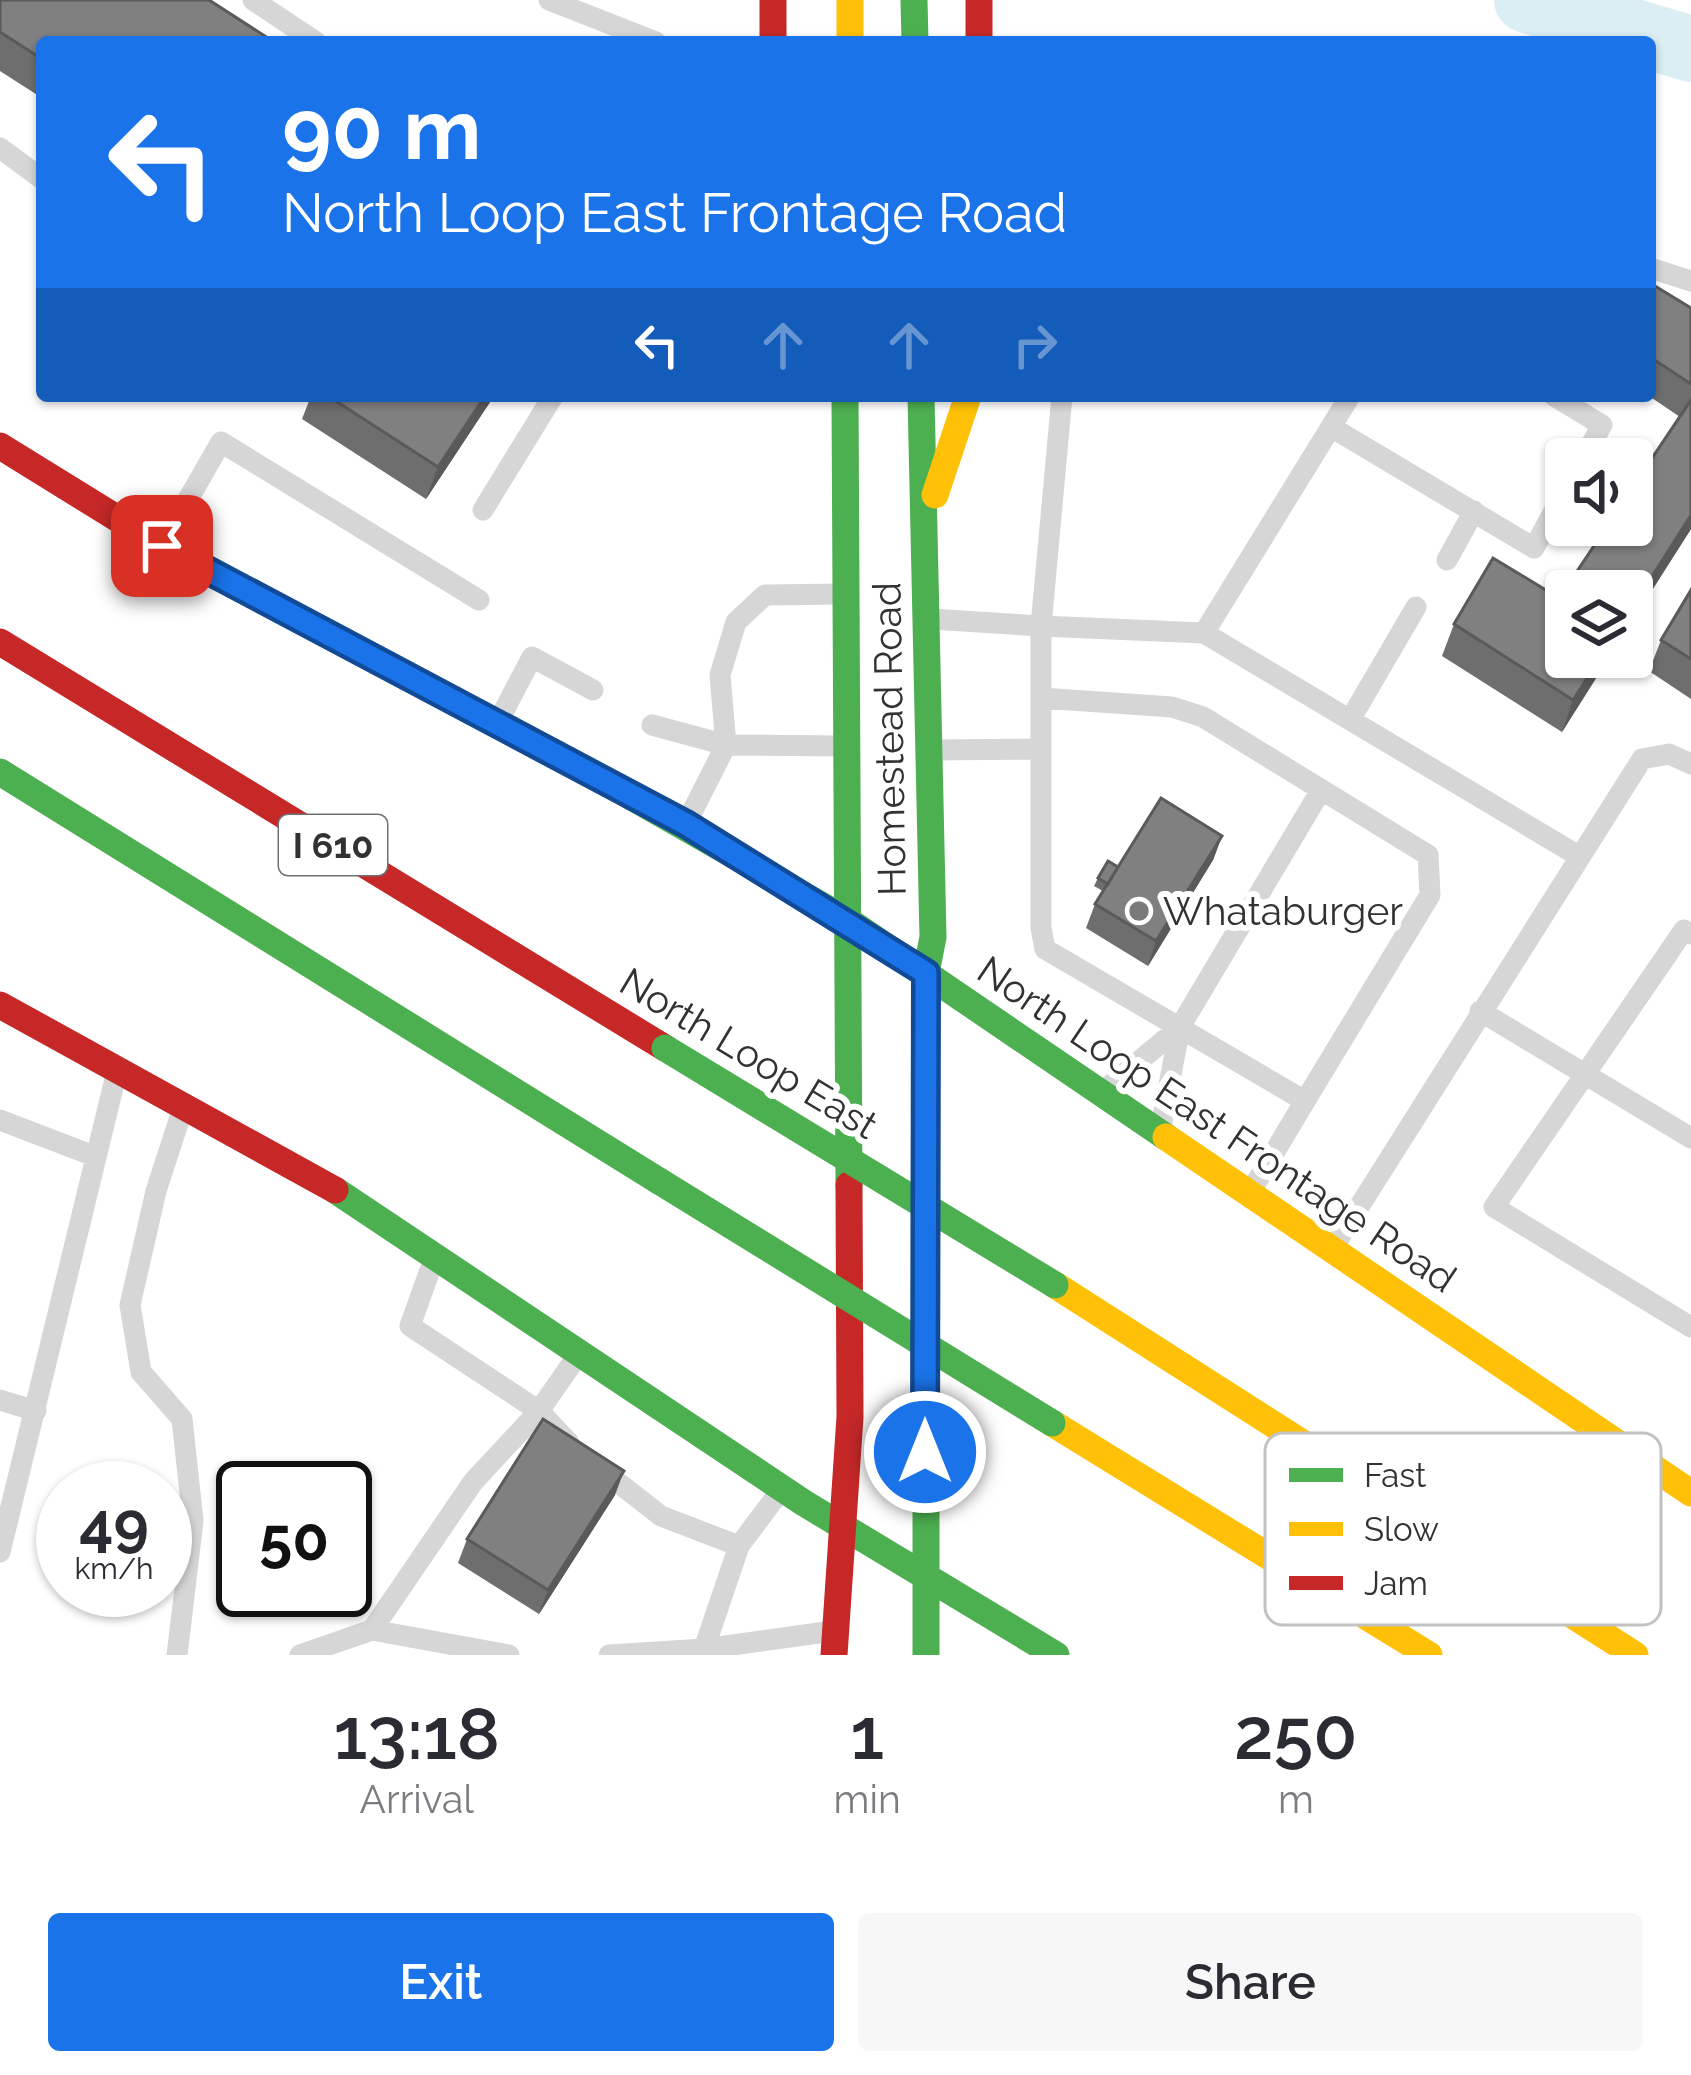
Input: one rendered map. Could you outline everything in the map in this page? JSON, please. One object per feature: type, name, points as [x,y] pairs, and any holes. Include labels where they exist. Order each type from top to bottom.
[{"type":"main road","points":[[773,0],[773,36]]},
{"type":"main road","points":[[850,0],[850,36]]},
{"type":"main road","points":[[914,0],[915,36]]},
{"type":"main road","points":[[979,0],[979,36]]},
{"type":"main road","name":"Homestead Road","points":[[834,1643],[850,1417],[845,402]]},
{"type":"main road","name":"Homestead Road","points":[[921,402],[932,937],[926,973],[926,1655]]},
{"type":"main road","points":[[923,527],[966,402]]},
{"type":"main road","points":[[819,438],[844,521]]},
{"type":"main road","name":"North Loop East Frontage Road","points":[[0,446],[162,546],[686,824],[847,920],[1603,1433]]},
{"type":"main road","name":"North Loop East","points":[[0,642],[1055,1285],[1287,1433]]},
{"type":"main road","points":[[0,772],[1265,1554]]},
{"type":"main road","points":[[0,790],[98,835]]},
{"type":"main road","points":[[0,1005],[185,1102],[435,1255],[840,1529],[925,1583],[1056,1655]]},
{"type":"main road","name":"North Loop East Frontage Road","points":[[1661,1473],[1691,1493]]},
{"type":"main road","points":[[1380,1625],[1429,1655]]},
{"type":"main road","name":"North Loop East","points":[[1588,1625],[1635,1655]]},
{"type":"lane","points":[[253,0],[307,36]]},
{"type":"lane","points":[[549,0],[644,36]]},
{"type":"lane","points":[[605,36],[614,21]]},
{"type":"lane","points":[[0,148],[36,175]]},
{"type":"lane","points":[[1656,270],[1691,281]]},
{"type":"lane","points":[[483,510],[549,402]]},
{"type":"lane","points":[[1061,402],[1041,626],[1045,949],[1305,1101]]},
{"type":"lane","points":[[1204,633],[1346,402]]},
{"type":"lane","points":[[1564,402],[1602,425],[1595,438]]},
{"type":"lane","points":[[1331,427],[1534,548],[1545,528]]},
{"type":"lane","points":[[162,546],[221,442],[479,600]]},
{"type":"lane","points":[[1448,560],[1474,512]]},
{"type":"lane","points":[[686,824],[726,745],[720,675],[736,622],[765,595],[843,595]]},
{"type":"lane","points":[[1350,720],[1416,607]]},
{"type":"lane","points":[[925,619],[1204,633],[1576,855]]},
{"type":"lane","points":[[496,726],[532,657],[593,690]]},
{"type":"lane","points":[[1041,698],[1172,707],[1203,718],[1427,855],[1430,895],[1250,1193]]},
{"type":"lane","points":[[652,725],[726,745],[844,746]]},
{"type":"lane","points":[[927,750],[1041,749]]},
{"type":"lane","points":[[1333,1249],[1576,855],[1642,759],[1669,754],[1691,764]]},
{"type":"lane","points":[[1102,1092],[1180,1028],[1322,790]]},
{"type":"lane","points":[[1691,934],[1684,930],[1493,1207],[1691,1327]]},
{"type":"lane","points":[[1480,1011],[1691,1138]]},
{"type":"lane","points":[[1160,1132],[1180,1028]]},
{"type":"lane","points":[[0,1552],[8,1486],[36,1411],[118,1065]]},
{"type":"lane","points":[[177,1655],[194,1521],[182,1419],[141,1372],[130,1305],[156,1191],[185,1102]]},
{"type":"lane","points":[[0,1120],[94,1156]]},
{"type":"lane","points":[[435,1255],[410,1326],[539,1411],[569,1443],[661,1516],[739,1546]]},
{"type":"lane","points":[[372,1630],[473,1482],[539,1411],[580,1352]]},
{"type":"lane","points":[[0,1400],[36,1411]]},
{"type":"lane","points":[[705,1652],[739,1546],[782,1488]]},
{"type":"lane","points":[[300,1655],[372,1630],[509,1655]]},
{"type":"lane","points":[[609,1655],[834,1643]]},
{"type":"building","points":[[0,0],[209,0],[265,36],[36,36],[36,55],[0,32]]},
{"type":"building","points":[[1656,287],[1691,308],[1691,384],[1656,361]]},
{"type":"building","points":[[1691,400],[1691,515],[1653,575],[1653,570],[1578,570],[1594,546],[1653,546],[1653,457]]},
{"type":"building","points":[[337,402],[481,402],[438,467]]},
{"type":"building","points":[[1493,558],[1545,590],[1545,678],[1587,678],[1573,700],[1454,624]]},
{"type":"building","points":[[1691,590],[1691,659],[1661,640]]},
{"type":"building","name":"Whataburger","points":[[1161,798],[1222,836],[1156,941],[1095,904]]},
{"type":"building","points":[[1108,861],[1118,867],[1108,884],[1098,878]]},
{"type":"building","points":[[543,1419],[624,1471],[548,1590],[467,1539]]},
{"type":"waterway","points":[[1527,0],[1647,36]]},
{"type":"waterway","points":[[1656,39],[1691,49]]},
{"type":"traffic: fast","points":[[914,0],[915,36]]},
{"type":"traffic: fast","points":[[845,402],[849,1185]]},
{"type":"traffic: fast","points":[[921,402],[933,937],[926,973],[926,1655]]},
{"type":"traffic: fast","points":[[581,768],[847,920],[1166,1137]]},
{"type":"traffic: fast","points":[[0,772],[659,1181]]},
{"type":"traffic: fast","points":[[665,1048],[1055,1285]]},
{"type":"traffic: fast","points":[[659,1181],[1052,1423]]},
{"type":"traffic: fast","points":[[335,1190],[804,1503],[1056,1655]]},
{"type":"traffic: slow","points":[[850,0],[850,36]]},
{"type":"traffic: slow","points":[[935,495],[966,402]]},
{"type":"traffic: slow","points":[[1166,1137],[1603,1433]]},
{"type":"traffic: slow","points":[[1055,1285],[1287,1433]]},
{"type":"traffic: slow","points":[[1052,1423],[1265,1554]]},
{"type":"traffic: slow","points":[[1661,1473],[1691,1493]]},
{"type":"traffic: slow","points":[[1380,1625],[1429,1655]]},
{"type":"traffic: slow","points":[[1588,1625],[1635,1655]]},
{"type":"traffic: jam","points":[[773,0],[773,36]]},
{"type":"traffic: jam","points":[[979,0],[979,36]]},
{"type":"traffic: jam","points":[[0,446],[162,546],[581,768]]},
{"type":"traffic: jam","points":[[0,642],[665,1048]]},
{"type":"traffic: jam","points":[[0,1005],[335,1190]]},
{"type":"traffic: jam","points":[[834,1655],[850,1417],[849,1185]]},
{"type":"place","name":"Whataburger","points":[[1139,911]]},
{"type":"route","points":[[162,546],[686,824],[926,973],[925,1452]]}]
